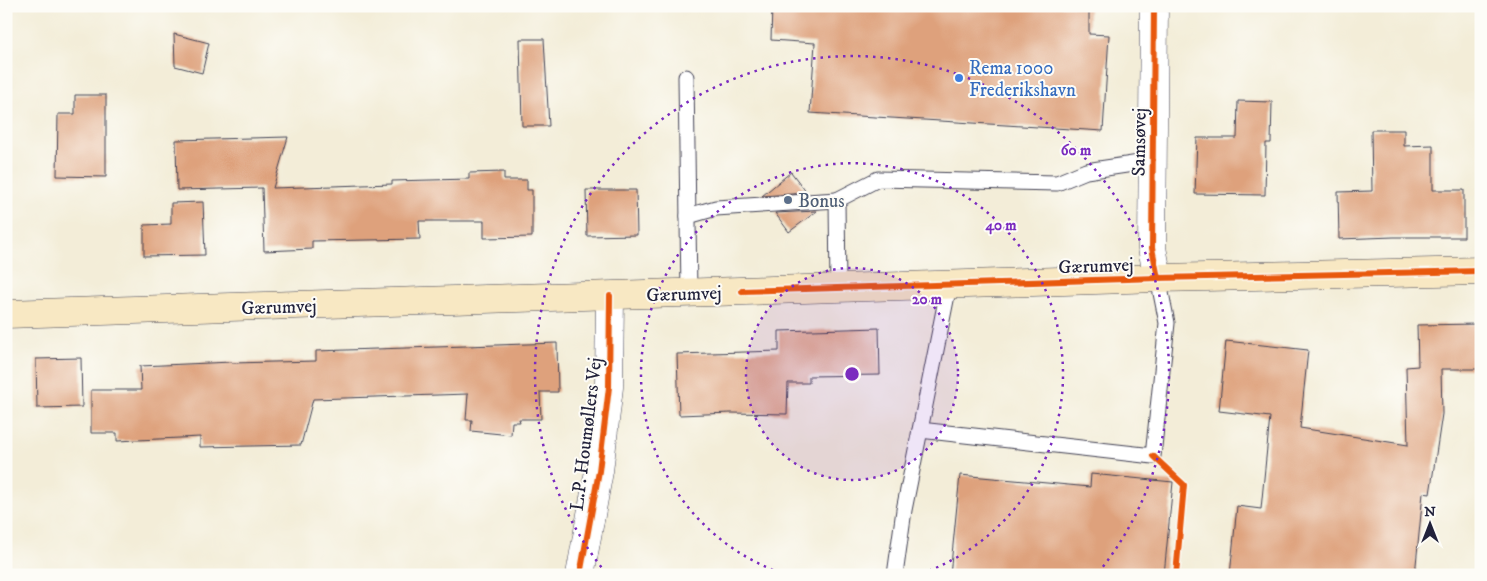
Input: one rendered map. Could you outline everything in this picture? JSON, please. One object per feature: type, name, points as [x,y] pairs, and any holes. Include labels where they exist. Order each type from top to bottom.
[{"type":"main road","name":"Gærumvej","points":[[6,314],[1158,278],[1481,271]]},
{"type":"street","name":"Samsøvej","points":[[1154,6],[1152,248],[1158,278]]},
{"type":"street","name":"L.P. Houmøllers Vej","points":[[580,575],[599,471],[610,387],[610,296]]},
{"type":"lane","points":[[686,77],[689,293]]},
{"type":"lane","points":[[688,216],[716,208],[837,200],[878,179],[1057,183],[1086,171],[1153,161]]},
{"type":"lane","points":[[837,200],[838,288]]},
{"type":"lane","points":[[920,430],[1153,456],[1167,323],[1158,278]]},
{"type":"lane","points":[[895,575],[904,510],[949,285]]},
{"type":"building","name":"Rema 1000 Frederikshavn","points":[[772,6],[1089,6],[1089,34],[1109,35],[1103,131],[810,113],[815,43],[771,40]]},
{"type":"building","points":[[174,34],[209,43],[202,73],[175,66]]},
{"type":"building","points":[[520,39],[544,39],[549,126],[522,126]]},
{"type":"building","points":[[75,95],[106,95],[106,177],[57,176],[58,114],[75,114]]},
{"type":"building","points":[[1238,101],[1272,102],[1271,143],[1266,143],[1265,195],[1195,194],[1197,138],[1237,138]]},
{"type":"building","points":[[1371,130],[1404,130],[1404,146],[1433,145],[1433,190],[1464,190],[1464,237],[1339,239],[1338,192],[1372,191]]},
{"type":"building","points":[[288,137],[273,188],[392,184],[392,181],[469,179],[469,173],[504,172],[504,180],[527,180],[527,190],[532,190],[532,237],[484,238],[484,221],[419,221],[420,239],[312,241],[312,249],[264,251],[262,188],[177,190],[176,140]]},
{"type":"building","points":[[791,172],[807,193],[762,196]]},
{"type":"building","points":[[586,190],[636,190],[637,235],[587,236]]},
{"type":"building","points":[[203,202],[205,255],[144,256],[144,225],[171,224],[171,203]]},
{"type":"building","points":[[817,211],[789,232],[775,213]]},
{"type":"building","points":[[1478,324],[1479,369],[1441,369],[1442,414],[1430,494],[1423,493],[1415,575],[1230,575],[1237,506],[1261,509],[1270,417],[1219,411],[1226,341],[1308,350],[1300,428],[1408,445],[1406,367],[1418,366],[1417,325]]},
{"type":"building","points":[[879,328],[880,375],[809,376],[809,383],[788,383],[787,414],[731,413],[679,415],[677,354],[779,351],[779,331]]},
{"type":"building","points":[[557,343],[558,392],[540,392],[541,419],[519,419],[520,422],[512,422],[511,435],[471,431],[472,420],[466,420],[468,394],[313,399],[301,445],[200,447],[200,437],[117,441],[117,433],[91,433],[91,390],[141,390],[140,366],[316,361],[316,351]]},
{"type":"building","points":[[81,358],[82,407],[37,408],[36,359]]},
{"type":"building","points":[[1091,474],[1173,482],[1164,575],[950,575],[960,475],[1090,487]]},
{"type":"cycle path","points":[[1154,6],[1152,248],[1158,278]]},
{"type":"cycle path","points":[[742,291],[1158,278],[1481,271]]},
{"type":"cycle path","points":[[580,575],[599,471],[609,387],[610,296]]},
{"type":"cycle path","points":[[1153,456],[1184,485],[1176,575]]},
{"type":"place","name":"Rema 1000 Frederikshavn","points":[[959,78]]},
{"type":"place","name":"Bonus","points":[[788,200]]}]
